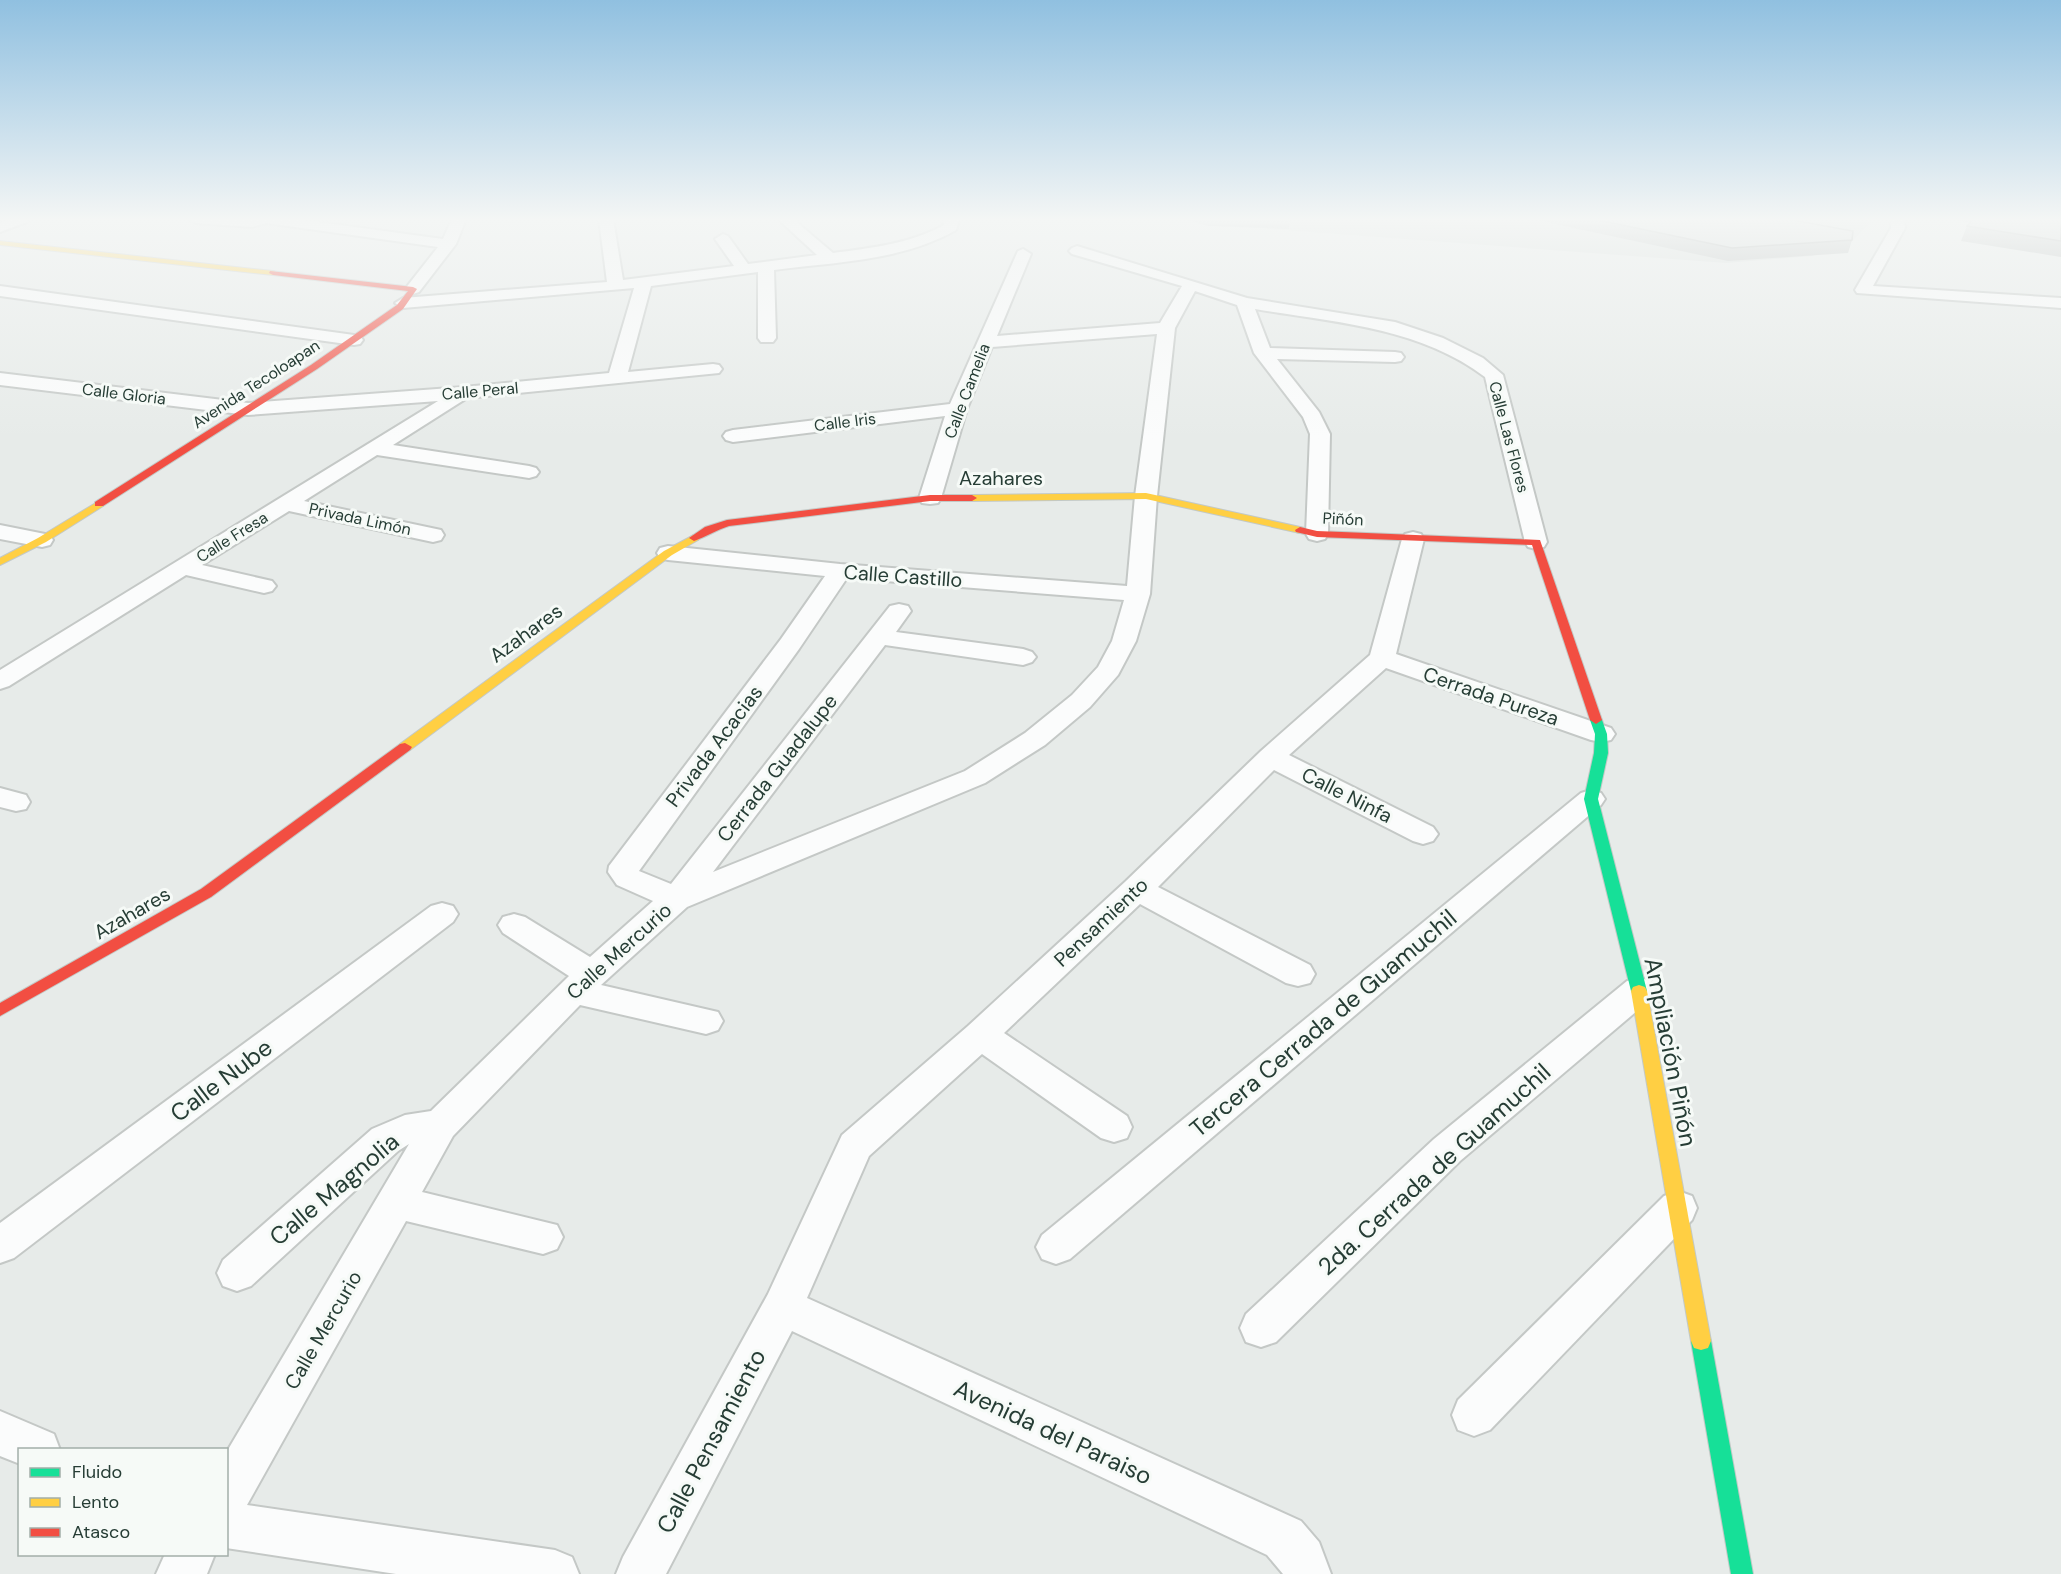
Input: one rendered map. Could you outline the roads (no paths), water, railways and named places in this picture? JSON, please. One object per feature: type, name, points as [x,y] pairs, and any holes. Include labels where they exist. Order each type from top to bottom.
[{"type":"street","points":[[11,292],[354,339]]},
{"type":"street","points":[[381,292],[408,296],[482,292]]},
{"type":"street","points":[[408,296],[411,292]]},
{"type":"street","points":[[617,378],[642,292]]},
{"type":"street","points":[[766,292],[767,338]]},
{"type":"street","name":"Calle Camelia","points":[[930,498],[957,409],[1006,292]]},
{"type":"street","points":[[985,342],[1166,328],[1186,292]]},
{"type":"street","name":"Calle Las Flores","points":[[1216,292],[1244,302],[1389,326],[1437,342],[1477,362],[1494,375],[1537,545]]},
{"type":"street","points":[[1959,292],[2061,303]]},
{"type":"street","name":"Avenida Tecoloapan","points":[[0,562],[42,540],[248,410],[354,339],[408,296]]},
{"type":"street","points":[[1244,302],[1263,353],[1312,416],[1320,434],[1317,534]]},
{"type":"street","name":"Calle Mercurio","points":[[228,1495],[440,1125],[582,982],[676,899],[975,777],[1035,739],[1082,701],[1108,670],[1124,641],[1138,594],[1146,496],[1166,328]]},
{"type":"street","points":[[1263,353],[1395,357]]},
{"type":"street","name":"Calle Peral","points":[[248,410],[464,393],[713,369]]},
{"type":"street","name":"Calle Gloria","points":[[0,379],[248,410]]},
{"type":"street","name":"Calle Fresa","points":[[0,681],[464,393]]},
{"type":"street","name":"Calle Iris","points":[[733,436],[957,409]]},
{"type":"street","points":[[376,449],[529,472]]},
{"type":"street","name":"Piñón","points":[[1146,496],[1317,534],[1537,545]]},
{"type":"street","name":"Azahares","points":[[0,1010],[206,893],[668,553],[709,529],[727,523],[930,498],[1146,496]]},
{"type":"street","name":"Privada Limón","points":[[287,504],[434,535]]},
{"type":"street","points":[[0,532],[42,540]]},
{"type":"street","points":[[1382,658],[1413,539]]},
{"type":"street","name":"Ampliación Piñón","points":[[1537,545],[1601,734],[1601,753],[1591,799],[1639,990],[1742,1574]]},
{"type":"street","name":"Calle Castillo","points":[[668,553],[840,571],[1138,594]]},
{"type":"street","points":[[184,567],[264,586]]},
{"type":"street","name":"Privada Acacias","points":[[676,899],[628,878],[623,872],[624,866],[790,644],[840,571]]},
{"type":"street","name":"Cerrada Guadalupe","points":[[676,899],[899,611]]},
{"type":"street","points":[[878,637],[1023,657]]},
{"type":"street","name":"Cerrada Pureza","points":[[1382,658],[1601,734]]},
{"type":"street","name":"Pensamiento","points":[[783,1307],[855,1146],[980,1035],[1137,889],[1270,757],[1382,658]]},
{"type":"street","name":"Calle Ninfa","points":[[1270,757],[1423,834]]},
{"type":"street","name":"Tercera Cerrada de Guamuchil","points":[[1056,1247],[1591,799]]},
{"type":"street","points":[[1137,889],[1298,974]]},
{"type":"street","name":"Calle Nube","points":[[0,1246],[442,914]]},
{"type":"street","points":[[514,925],[582,982],[706,1021]]},
{"type":"street","name":"2da. Cerrada de Guamuchil","points":[[1261,1328],[1448,1150],[1639,990]]},
{"type":"street","points":[[980,1035],[1114,1127]]},
{"type":"street","name":"Calle Magnolia","points":[[237,1273],[385,1140],[398,1131],[414,1126],[440,1125]]},
{"type":"street","points":[[396,1202],[543,1237]]},
{"type":"street","points":[[1474,1414],[1678,1208]]},
{"type":"street","name":"Calle Pensamiento","points":[[640,1574],[783,1307]]},
{"type":"street","name":"Avenida del Paraiso","points":[[783,1307],[1284,1538],[1298,1552],[1307,1574]]},
{"type":"street","points":[[0,1433],[36,1448]]},
{"type":"street","points":[[228,1525],[555,1574]]},
{"type":"street","points":[[180,1574],[191,1556]]}]
